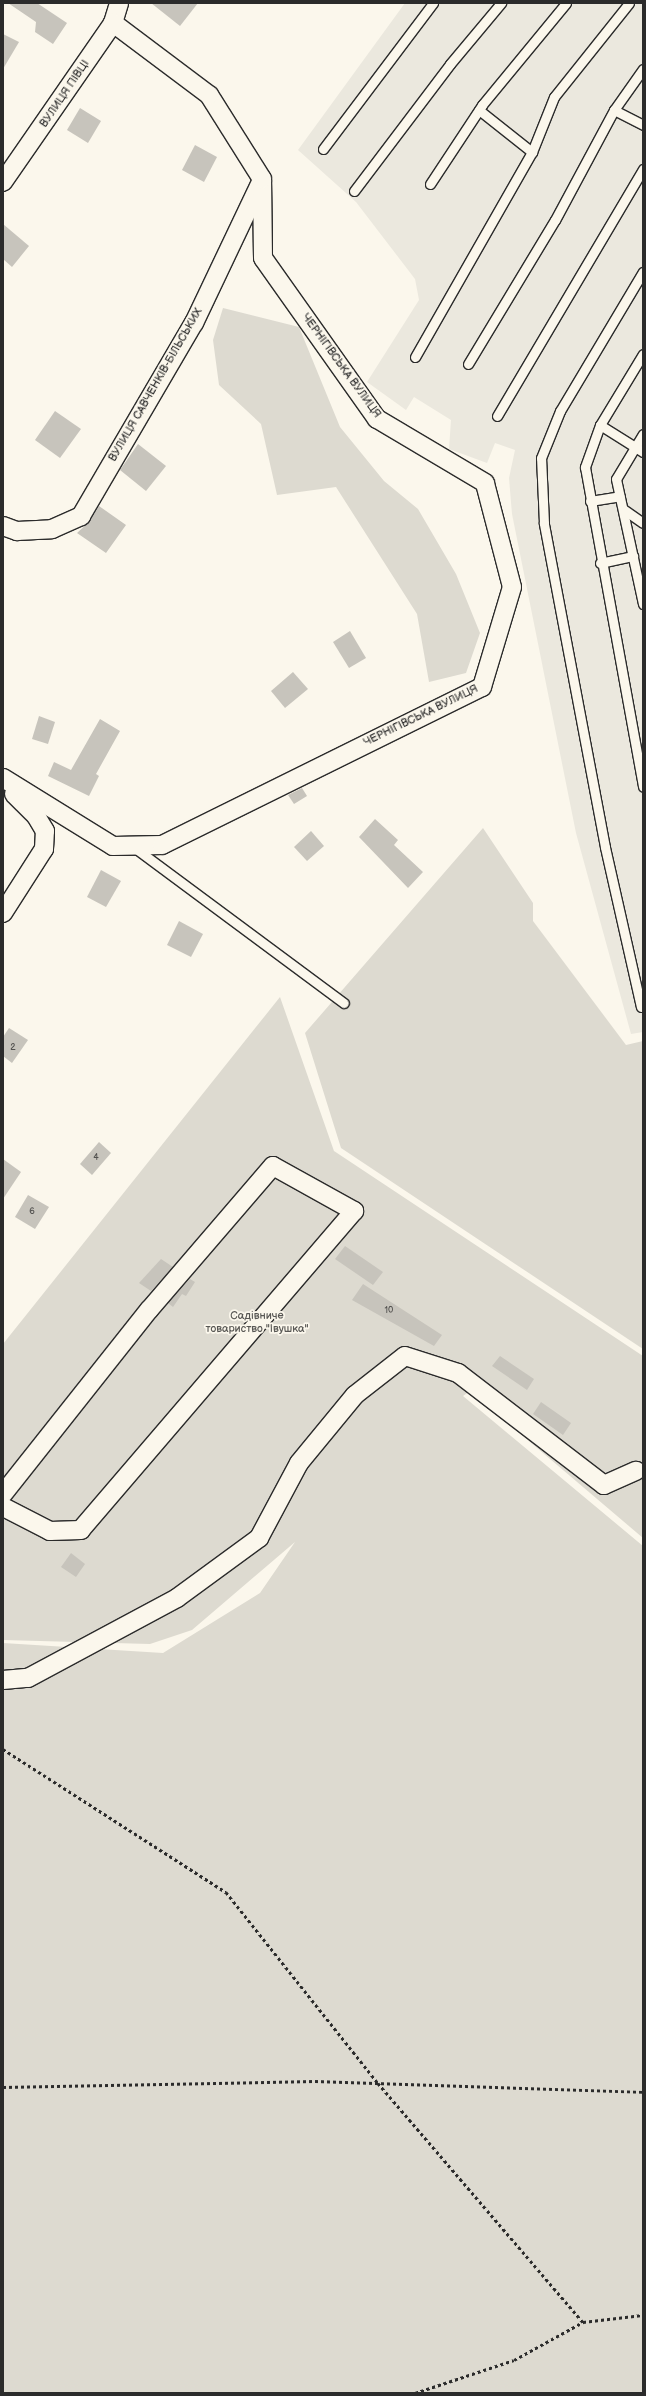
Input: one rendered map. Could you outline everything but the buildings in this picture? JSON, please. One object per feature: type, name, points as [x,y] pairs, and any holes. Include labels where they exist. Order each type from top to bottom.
[{"type":"street","name":"ВУЛИЦЯ ПІВЦІ","points":[[3,182],[113,23],[119,3]]},
{"type":"street","points":[[113,23],[209,95],[262,179]]},
{"type":"street","name":"ВУЛИЦЯ САВЧЕНКІВ-БІЛЬСЬКИХ","points":[[3,526],[17,531],[52,529],[81,516],[194,323],[262,179]]},
{"type":"street","name":"ЧЕРНІГІВСЬКА ВУЛИЦЯ","points":[[3,778],[113,846],[131,844],[162,845],[482,687],[512,587],[484,483],[377,419],[263,258],[262,179]]},
{"type":"street","points":[[3,783],[36,816],[45,831],[44,849],[3,913]]},
{"type":"street","points":[[3,1494],[149,1310],[273,1166],[354,1211],[81,1530],[50,1531],[3,1507]]},
{"type":"street","points":[[3,1680],[28,1678],[177,1598],[259,1538],[299,1463],[355,1395],[405,1356],[458,1373],[604,1485],[636,1471]]},
{"type":"lane","points":[[323,149],[433,3]]},
{"type":"lane","points":[[354,191],[501,3]]},
{"type":"lane","points":[[430,184],[479,110],[566,3]]},
{"type":"lane","points":[[415,357],[532,152],[554,97],[629,3]]},
{"type":"lane","points":[[468,364],[556,220],[614,110],[643,69]]},
{"type":"lane","points":[[479,110],[532,152]]},
{"type":"lane","points":[[614,110],[643,125]]},
{"type":"lane","points":[[497,416],[643,169]]},
{"type":"lane","points":[[641,1007],[605,847],[544,524],[541,458],[560,411],[643,272]]},
{"type":"lane","points":[[643,354],[600,425],[585,467],[600,563],[643,787]]},
{"type":"lane","points":[[600,425],[639,449]]},
{"type":"lane","points":[[643,434],[639,449],[616,479],[641,588],[643,604]]},
{"type":"lane","points":[[590,501],[620,496]]},
{"type":"lane","points":[[623,509],[643,523]]},
{"type":"lane","points":[[600,563],[633,556]]},
{"type":"lane","points":[[131,844],[344,1003]]},
{"type":"path","points":[[3,1749],[226,1892],[378,2083],[583,2322]]},
{"type":"path","points":[[3,2087],[378,2083],[643,2092]]},
{"type":"path","points":[[415,2393],[514,2360],[583,2322],[643,2315]]},
{"type":"shaded area","points":[[405,3],[643,3],[643,1032],[631,1034],[576,833],[512,514],[509,478],[515,450],[495,443],[487,463],[449,449],[451,420],[414,397],[406,410],[367,382],[419,300],[415,279],[356,202],[298,150]]},
{"type":"green space","points":[[223,308],[299,327],[340,427],[384,481],[418,509],[456,574],[480,633],[466,673],[429,682],[417,614],[336,487],[277,495],[261,424],[219,385],[213,340]]},
{"type":"green space","points":[[483,828],[533,903],[533,921],[626,1045],[643,1041],[643,1349],[341,1148],[305,1033]]},
{"type":"green space","name":"Садівниче товариство \"Івушка\"","points":[[280,997],[334,1151],[643,1356],[643,1538],[470,1391],[463,1396],[643,1546],[643,2393],[3,2393],[3,1643],[163,1653],[260,1593],[295,1542],[192,1630],[150,1644],[3,1640],[3,1344]]}]
